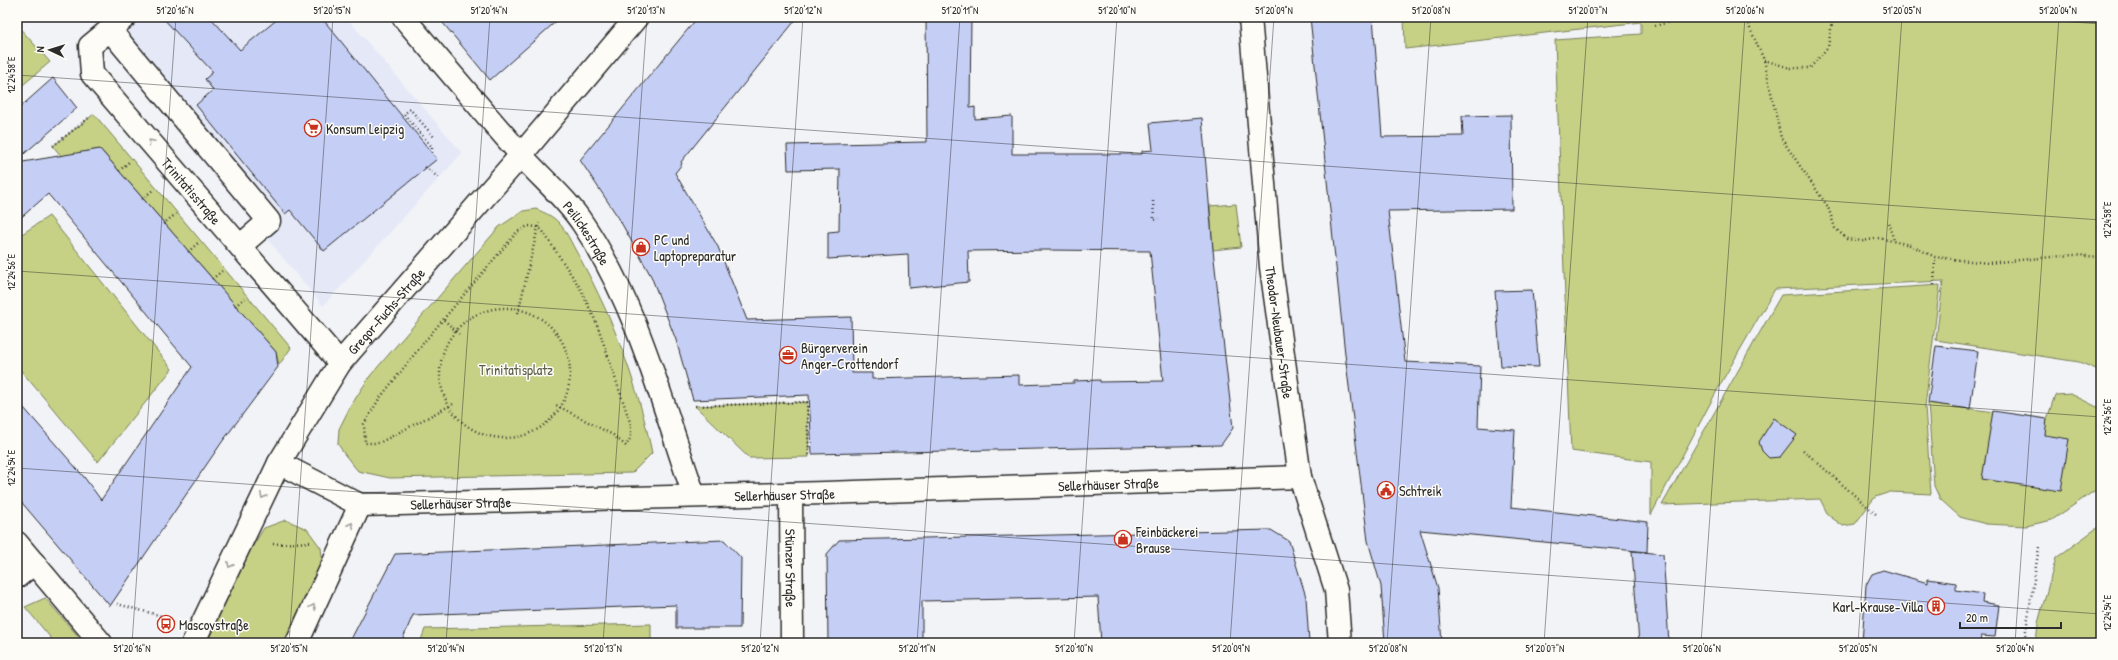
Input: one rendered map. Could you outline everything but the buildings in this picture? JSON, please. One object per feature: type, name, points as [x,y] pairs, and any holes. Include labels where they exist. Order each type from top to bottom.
[{"type":"street","name":"Peilickestraße","points":[[403,17],[521,155],[564,200],[583,224],[620,289],[635,325],[694,495]]},
{"type":"street","name":"Gregor-Fuchs-Straße","points":[[193,643],[280,463],[340,363],[521,155],[637,17]]},
{"type":"street","name":"Theodor-Neubauer-Straße","points":[[1250,17],[1271,267],[1300,477],[1336,590],[1340,643]]},
{"type":"street","name":"Trinitatisstraße","points":[[118,24],[90,46],[92,74],[340,363]]},
{"type":"street","points":[[118,24],[269,221],[240,245]]},
{"type":"street","name":"Sellerhäuser Straße","points":[[280,463],[360,505],[694,495],[791,494],[1300,477]]},
{"type":"street","name":"Stünzer Straße","points":[[791,494],[792,643]]},
{"type":"street","points":[[297,643],[360,505]]},
{"type":"street","points":[[17,543],[101,643]]},
{"type":"street","points":[[17,577],[34,563]]},
{"type":"path","points":[[1745,17],[1764,60],[1781,138],[1828,207],[1835,228],[1847,239],[1863,241],[1879,238],[1894,240],[1935,257],[1988,263],[2073,255],[2101,257]]},
{"type":"path","points":[[1764,60],[1790,68],[1810,68],[1828,47],[1833,17]]},
{"type":"path","points":[[1654,26],[1671,21],[1722,19],[1747,22]]},
{"type":"path","points":[[432,153],[432,147],[404,114],[410,109],[434,137]]},
{"type":"path","points":[[52,146],[94,114]]},
{"type":"path","points":[[119,171],[132,159]]},
{"type":"path","points":[[425,167],[439,178]]},
{"type":"path","points":[[142,198],[156,188]]},
{"type":"path","points":[[1152,201],[1154,220],[1159,219]]},
{"type":"path","points":[[163,224],[177,213]]},
{"type":"path","points":[[1888,223],[1894,240]]},
{"type":"path","points":[[518,313],[538,225]]},
{"type":"path","points":[[452,404],[379,443],[365,443],[364,424],[379,400],[425,341],[516,232],[528,226],[538,225]]},
{"type":"path","points":[[538,225],[580,288],[596,324],[629,418],[631,437],[626,446],[613,435],[556,405]]},
{"type":"path","points":[[188,252],[201,241]]},
{"type":"path","points":[[1934,285],[1935,257]]},
{"type":"path","points":[[212,280],[225,269]]},
{"type":"path","points":[[235,306],[247,296]]},
{"type":"path","points":[[502,308],[518,309],[540,318],[555,332],[565,349],[570,369],[568,389],[560,407],[548,422],[532,432],[515,438],[496,438],[478,432],[462,422],[448,407],[442,391],[440,372],[443,354],[451,337],[457,333],[465,322],[482,312],[502,308]]},
{"type":"path","points":[[444,320],[457,333]]},
{"type":"path","points":[[695,406],[807,402],[809,457]]},
{"type":"path","points":[[1803,450],[1877,515]]},
{"type":"path","points":[[269,541],[273,544],[316,542]]},
{"type":"path","points":[[2024,643],[2039,547]]},
{"type":"path","points":[[117,604],[169,618]]},
{"type":"shaded area","points":[[143,17],[346,17],[462,153],[323,306],[107,46]]},
{"type":"green space","points":[[1404,17],[2101,17],[2101,371],[2079,362],[1936,340],[1943,281],[1775,289],[1721,383],[1651,515],[1651,462],[1571,451],[1555,40],[1641,34],[1641,22],[1405,49]]},
{"type":"green space","points":[[17,25],[50,62],[17,90]]},
{"type":"green space","points":[[94,114],[291,348],[279,365],[276,352],[102,151],[93,150],[84,154],[70,167],[53,146]]},
{"type":"green space","points":[[1236,204],[1241,247],[1213,250],[1210,206]]},
{"type":"green space","name":"Trinitatisplatz","points":[[536,209],[546,213],[557,221],[562,227],[581,260],[604,306],[624,354],[632,378],[640,403],[652,453],[632,473],[390,478],[358,471],[338,444],[339,429],[350,407],[370,376],[499,227],[523,211]]},
{"type":"green space","points":[[49,216],[172,369],[98,462],[17,366],[17,234],[19,236]]},
{"type":"green space","points":[[1940,285],[1925,406],[1931,494],[1890,492],[1875,497],[1855,524],[1843,526],[1828,515],[1820,499],[1662,505],[1781,295]]},
{"type":"green space","points":[[2071,394],[2101,409],[2100,487],[2052,520],[2026,526],[1986,524],[1960,517],[1940,499],[1934,486],[1928,403],[2047,419],[2055,395]]},
{"type":"green space","points":[[807,402],[809,457],[749,458],[695,406]]},
{"type":"green space","points":[[286,520],[307,529],[321,548],[323,566],[289,643],[207,643],[246,557],[264,528]]},
{"type":"green space","points":[[2101,525],[2101,643],[2036,643],[2038,623],[2056,558]]},
{"type":"green space","points":[[45,598],[84,643],[55,643],[25,607]]},
{"type":"green space","points":[[651,624],[651,643],[420,643],[425,629]]},
{"type":"place","name":"Konsum Leipzig","points":[[313,128]]},
{"type":"place","name":"PC und Laptopreparatur","points":[[641,247]]},
{"type":"place","name":"Bürgerverein Anger-Crottendorf","points":[[788,355]]},
{"type":"place","name":"Schtreik","points":[[1386,490]]},
{"type":"place","name":"Feinbäckerei Brause","points":[[1123,539]]},
{"type":"place","name":"Karl-Krause-Villa","points":[[1936,606]]},
{"type":"place","name":"Mascovstraße","points":[[166,624]]}]
